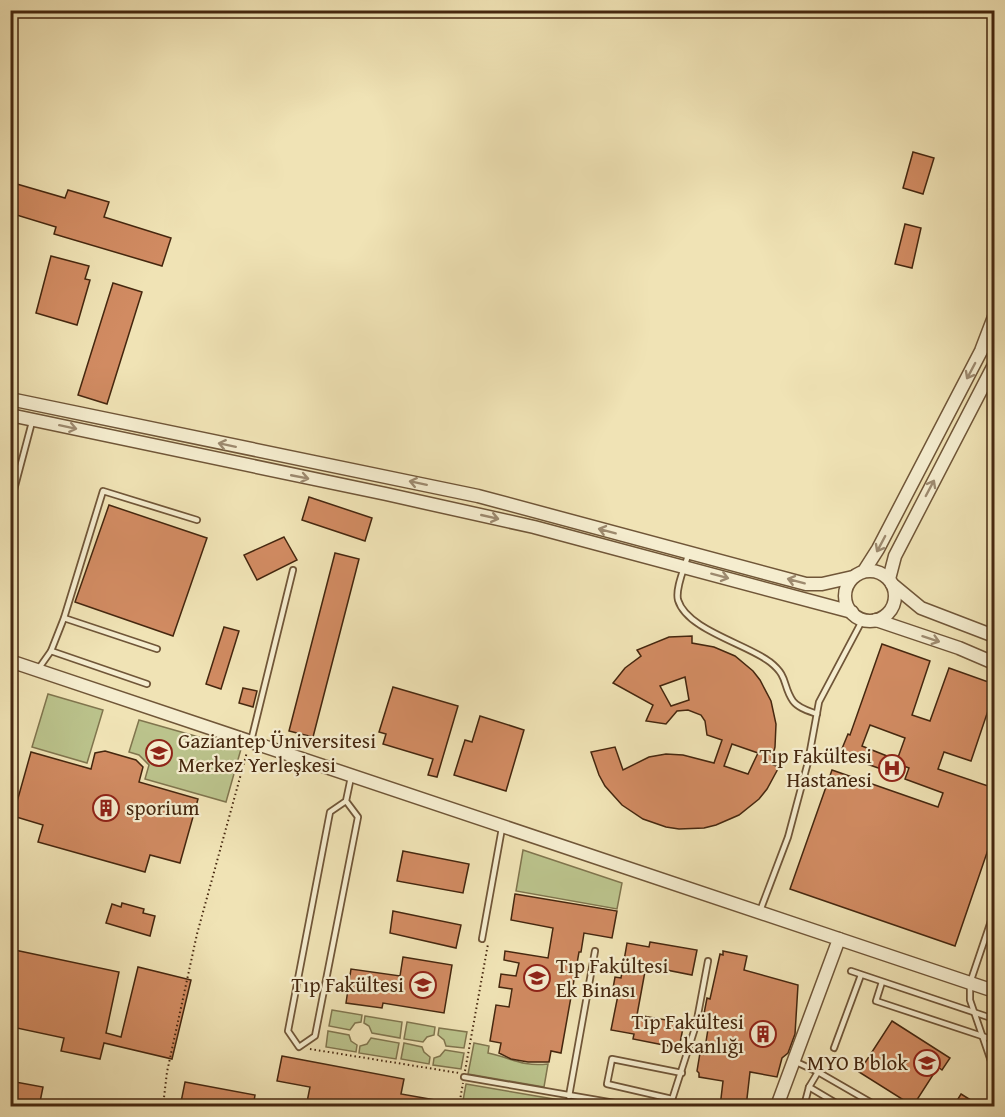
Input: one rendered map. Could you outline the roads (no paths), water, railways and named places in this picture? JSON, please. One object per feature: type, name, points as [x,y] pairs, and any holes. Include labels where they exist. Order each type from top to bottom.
[{"type":"street","points":[[863,617],[846,601],[847,588],[878,549],[981,351],[994,317]]},
{"type":"street","points":[[863,617],[887,614],[891,609],[895,597],[890,581],[896,556],[994,365]]},
{"type":"street","points":[[10,399],[478,496],[806,584],[822,584],[859,574],[878,572],[921,608],[994,636]]},
{"type":"street","points":[[10,415],[534,527],[863,617],[959,648],[994,663]]},
{"type":"street","points":[[10,661],[970,983],[993,987]]},
{"type":"street","points":[[777,1107],[839,939]]},
{"type":"lane","points":[[10,505],[33,420]]},
{"type":"lane","points":[[38,670],[51,651],[64,618],[103,491],[197,520]]},
{"type":"lane","points":[[689,552],[678,599],[686,614],[713,633],[768,660],[782,673],[793,700],[801,708],[817,714]]},
{"type":"lane","points":[[251,741],[293,570]]},
{"type":"lane","points":[[759,913],[788,837],[808,762],[819,702],[863,617]]},
{"type":"lane","points":[[64,618],[157,649]]},
{"type":"lane","points":[[51,651],[147,684]]},
{"type":"lane","points":[[346,801],[358,817],[315,1036],[299,1047],[288,1031],[316,881],[330,812],[346,801],[351,774]]},
{"type":"lane","points":[[482,939],[502,826]]},
{"type":"lane","points":[[994,912],[970,983],[970,1000],[994,1068]]},
{"type":"lane","points":[[569,1096],[595,951]]},
{"type":"lane","points":[[670,1107],[696,1024],[708,961]]},
{"type":"lane","points":[[851,972],[994,1019]]},
{"type":"lane","points":[[834,1048],[861,975]]},
{"type":"lane","points":[[882,982],[876,1001],[994,1040]]},
{"type":"lane","points":[[672,1099],[607,1084],[612,1059],[682,1074]]},
{"type":"lane","points":[[794,1061],[818,1072],[877,1107]]},
{"type":"lane","points":[[804,1107],[809,1088],[818,1072]]},
{"type":"lane","points":[[464,1077],[632,1107]]},
{"type":"lane","points":[[809,1088],[841,1107]]},
{"type":"lane","points":[[581,1107],[583,1098]]},
{"type":"place","name":"Gaziantep Üniversitesi Merkez Yerleşkesi","points":[[159,753]]},
{"type":"place","name":"Tıp Fakültesi Hastanesi","points":[[892,768]]},
{"type":"place","name":"sporium","points":[[106,808]]},
{"type":"place","name":"Tıp Fakültesi Ek Binası","points":[[537,978]]},
{"type":"place","name":"Tıp Fakültesi","points":[[423,985]]},
{"type":"place","name":"Tıp Fakültesi Dekanlığı","points":[[763,1034]]},
{"type":"place","name":"MYO B blok","points":[[927,1063]]}]
